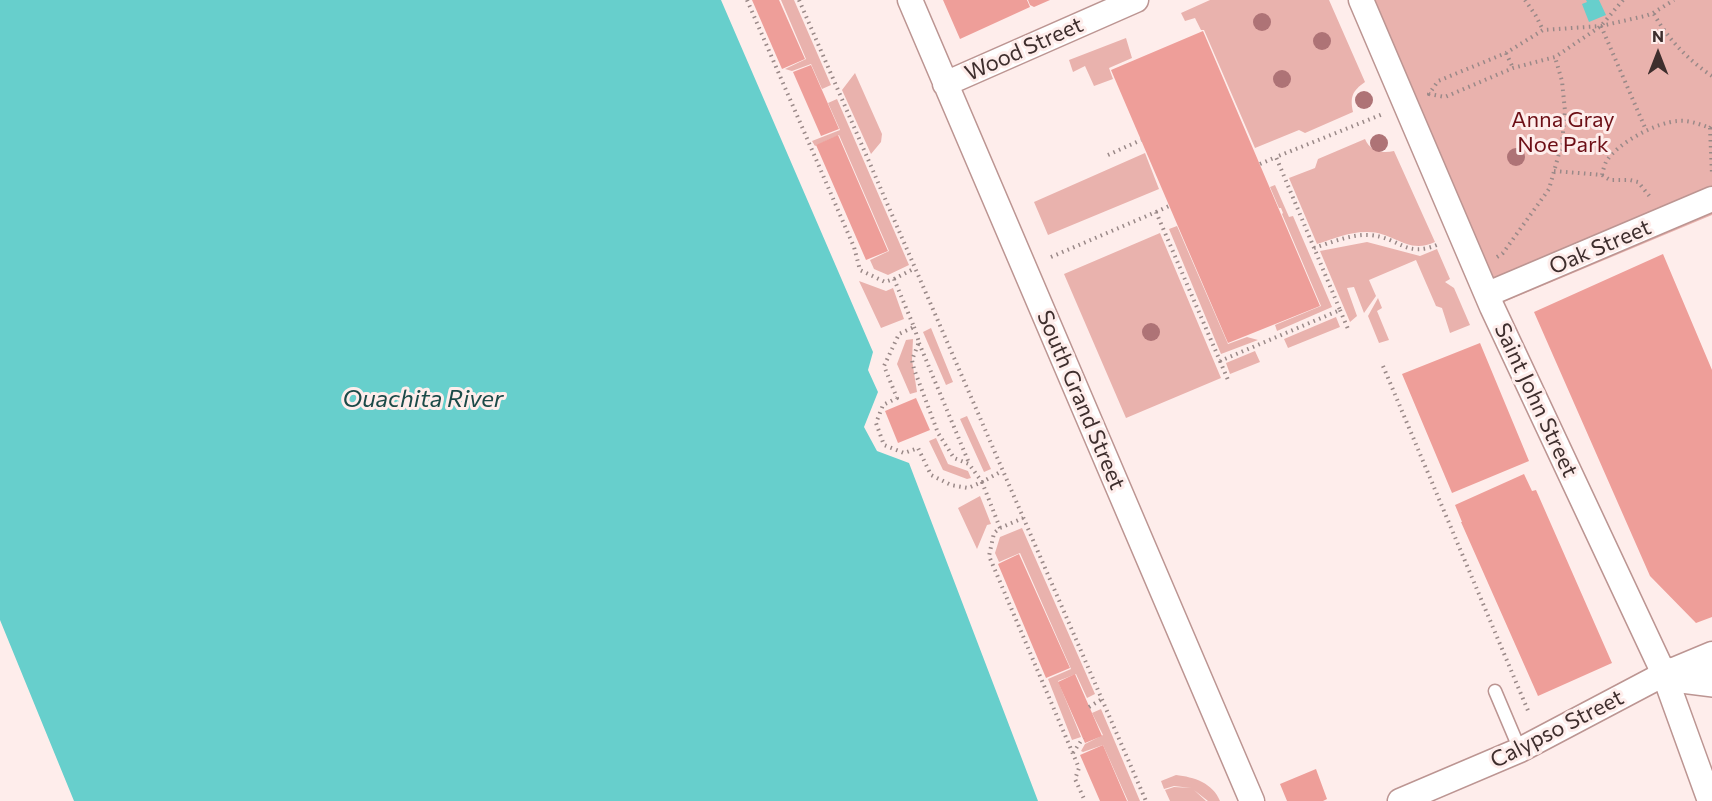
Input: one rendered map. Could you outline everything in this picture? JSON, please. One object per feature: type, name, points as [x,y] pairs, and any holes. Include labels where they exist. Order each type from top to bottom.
[{"type":"highway","points":[[1664,674],[1712,680]]},
{"type":"street","name":"South Grand Street","points":[[910,0],[1252,801]]},
{"type":"street","name":"Wood Street","points":[[945,84],[1136,0]]},
{"type":"street","name":"Saint John Street","points":[[1361,0],[1488,294],[1664,674],[1710,801]]},
{"type":"street","name":"Oak Street","points":[[1488,294],[1712,199]]},
{"type":"street","name":"Calypso Street","points":[[1400,801],[1520,750],[1664,674],[1712,654]]},
{"type":"lane","points":[[1494,692],[1520,750]]},
{"type":"path","points":[[747,0],[854,247],[860,270],[885,282],[915,268]]},
{"type":"path","points":[[799,0],[1146,801]]},
{"type":"path","points":[[1525,0],[1543,30]]},
{"type":"path","points":[[1623,0],[1601,26],[1555,57],[1513,68],[1445,97],[1429,94],[1438,81],[1506,53],[1543,30],[1601,26],[1653,14],[1674,0]]},
{"type":"path","points":[[1653,14],[1663,31],[1683,52],[1712,76]]},
{"type":"path","points":[[1601,26],[1646,130]]},
{"type":"path","points":[[1506,53],[1513,68]]},
{"type":"path","points":[[1478,270],[1503,253],[1549,189],[1562,143],[1565,111],[1562,81],[1555,57]]},
{"type":"path","points":[[1260,165],[1383,114]]},
{"type":"path","points":[[1602,175],[1607,161],[1621,146],[1646,130],[1676,121],[1711,126],[1712,174]]},
{"type":"path","points":[[1108,155],[1141,140]]},
{"type":"path","points":[[1276,157],[1348,329]]},
{"type":"path","points":[[1554,171],[1602,175],[1610,180],[1638,182],[1651,198]]},
{"type":"path","points":[[1051,256],[1169,206]]},
{"type":"path","points":[[1156,212],[1228,380]]},
{"type":"path","points":[[1314,248],[1368,235],[1391,240],[1415,251],[1429,249],[1439,244]]},
{"type":"path","points":[[894,279],[969,464],[982,482],[1000,528]]},
{"type":"path","points":[[1220,361],[1340,310]]},
{"type":"path","points":[[915,327],[899,334],[884,366],[897,398],[883,405],[876,423],[884,445],[904,453],[918,448],[931,476],[951,485],[968,488],[1002,471]]},
{"type":"path","points":[[919,342],[912,360],[938,433],[954,458],[969,464]]},
{"type":"path","points":[[1383,366],[1529,713]]},
{"type":"path","points":[[1023,518],[994,533],[989,555],[1079,768],[1075,779],[1085,801]]},
{"type":"path","points":[[1089,706],[1102,699]]},
{"type":"path","points":[[1073,753],[1083,738]]},
{"type":"green space","points":[[781,0],[794,0],[831,85],[822,89],[811,64],[792,71],[785,69],[806,59]]},
{"type":"green space","points":[[1210,0],[1329,0],[1365,82],[1357,88],[1353,95],[1353,112],[1305,133],[1299,130],[1255,148],[1204,30],[1201,30],[1195,18],[1185,21],[1181,13]]},
{"type":"green space","name":"Anna Gray Noe Park","points":[[1362,0],[1712,0],[1712,215],[1492,307]]},
{"type":"green space","points":[[1126,38],[1132,58],[1109,68],[1113,79],[1094,86],[1085,66],[1073,72],[1069,60]]},
{"type":"green space","points":[[855,73],[882,134],[881,142],[871,154],[842,90]]},
{"type":"green space","points":[[837,99],[909,265],[888,275],[874,269],[870,260],[889,251],[839,135],[815,146],[812,141],[840,130],[828,103]]},
{"type":"green space","points":[[1365,139],[1377,151],[1394,151],[1435,242],[1417,246],[1409,245],[1386,235],[1362,232],[1317,244],[1289,178],[1315,168],[1318,159]]},
{"type":"green space","points":[[1145,153],[1159,189],[1048,235],[1034,202]]},
{"type":"green space","points":[[1275,185],[1289,217],[1293,216],[1332,307],[1277,331],[1275,325],[1321,306],[1281,208],[1270,187]]},
{"type":"green space","points":[[1177,226],[1228,344],[1247,337],[1258,340],[1221,354],[1169,229]]},
{"type":"green space","points":[[1160,233],[1221,378],[1126,418],[1064,274]]},
{"type":"green space","points":[[1367,242],[1420,256],[1437,249],[1450,279],[1445,282],[1454,288],[1470,325],[1450,333],[1442,308],[1436,306],[1416,260],[1369,280],[1376,296],[1364,313],[1354,287],[1347,288],[1357,316],[1350,322],[1320,251]]},
{"type":"green space","points":[[859,281],[886,291],[893,288],[904,319],[881,328]]},
{"type":"green space","points":[[1378,298],[1382,308],[1377,311],[1389,340],[1379,343],[1368,316]]},
{"type":"green space","points":[[1336,317],[1340,327],[1288,348],[1284,339]]},
{"type":"green space","points":[[931,328],[953,382],[946,385],[923,332]]},
{"type":"green space","points":[[913,339],[912,360],[917,392],[910,394],[897,364],[906,340]]},
{"type":"green space","points":[[1255,351],[1260,362],[1230,374],[1226,363]]},
{"type":"green space","points":[[967,416],[991,469],[984,472],[960,419]]},
{"type":"green space","points":[[936,438],[948,464],[968,471],[971,478],[967,479],[943,470],[929,441]]},
{"type":"green space","points":[[980,496],[991,524],[987,525],[977,549],[958,508]]},
{"type":"green space","points":[[1022,528],[1095,694],[1087,698],[1076,674],[1058,681],[1081,737],[1072,740],[1048,679],[1071,669],[1020,553],[999,562],[995,553],[1000,537]]},
{"type":"green space","points":[[1101,709],[1140,801],[1128,801],[1103,745],[1081,751],[1085,744],[1103,735],[1092,713]]},
{"type":"green space","points":[[1176,775],[1189,777],[1208,785],[1220,801],[1208,801],[1194,790],[1206,801],[1170,801],[1165,790],[1174,787],[1191,788],[1174,786],[1164,789],[1161,781]]},
{"type":"water","name":"Ouachita River","points":[[0,0],[721,0],[873,352],[868,370],[878,392],[864,427],[877,451],[909,463],[1038,801],[74,801],[0,620]]},
{"type":"water","points":[[1586,0],[1599,0],[1606,15],[1589,22],[1582,4],[1587,2]]},
{"type":"building","points":[[752,0],[779,0],[805,59],[782,69]]},
{"type":"building","points":[[943,0],[1027,0],[1030,7],[960,39]]},
{"type":"building","points":[[1028,0],[1050,0],[1034,7]]},
{"type":"building","points":[[1203,31],[1320,306],[1228,343],[1111,70]]},
{"type":"building","points":[[811,65],[839,129],[821,136],[793,72]]},
{"type":"building","points":[[838,135],[888,251],[866,260],[816,145]]},
{"type":"building","points":[[1663,254],[1712,370],[1712,617],[1696,623],[1650,576],[1534,312]]},
{"type":"building","points":[[1480,343],[1529,461],[1452,493],[1402,374]]},
{"type":"building","points":[[916,398],[930,430],[898,443],[885,411]]},
{"type":"building","points":[[1524,474],[1532,491],[1536,490],[1612,663],[1538,696],[1455,505]]},
{"type":"building","points":[[1019,554],[1070,668],[1046,678],[998,564]]},
{"type":"building","points":[[1075,674],[1102,736],[1085,743],[1058,682]]},
{"type":"building","points":[[1103,745],[1127,801],[1100,801],[1080,755]]},
{"type":"building","points":[[1316,769],[1327,799],[1287,801],[1280,784]]}]
